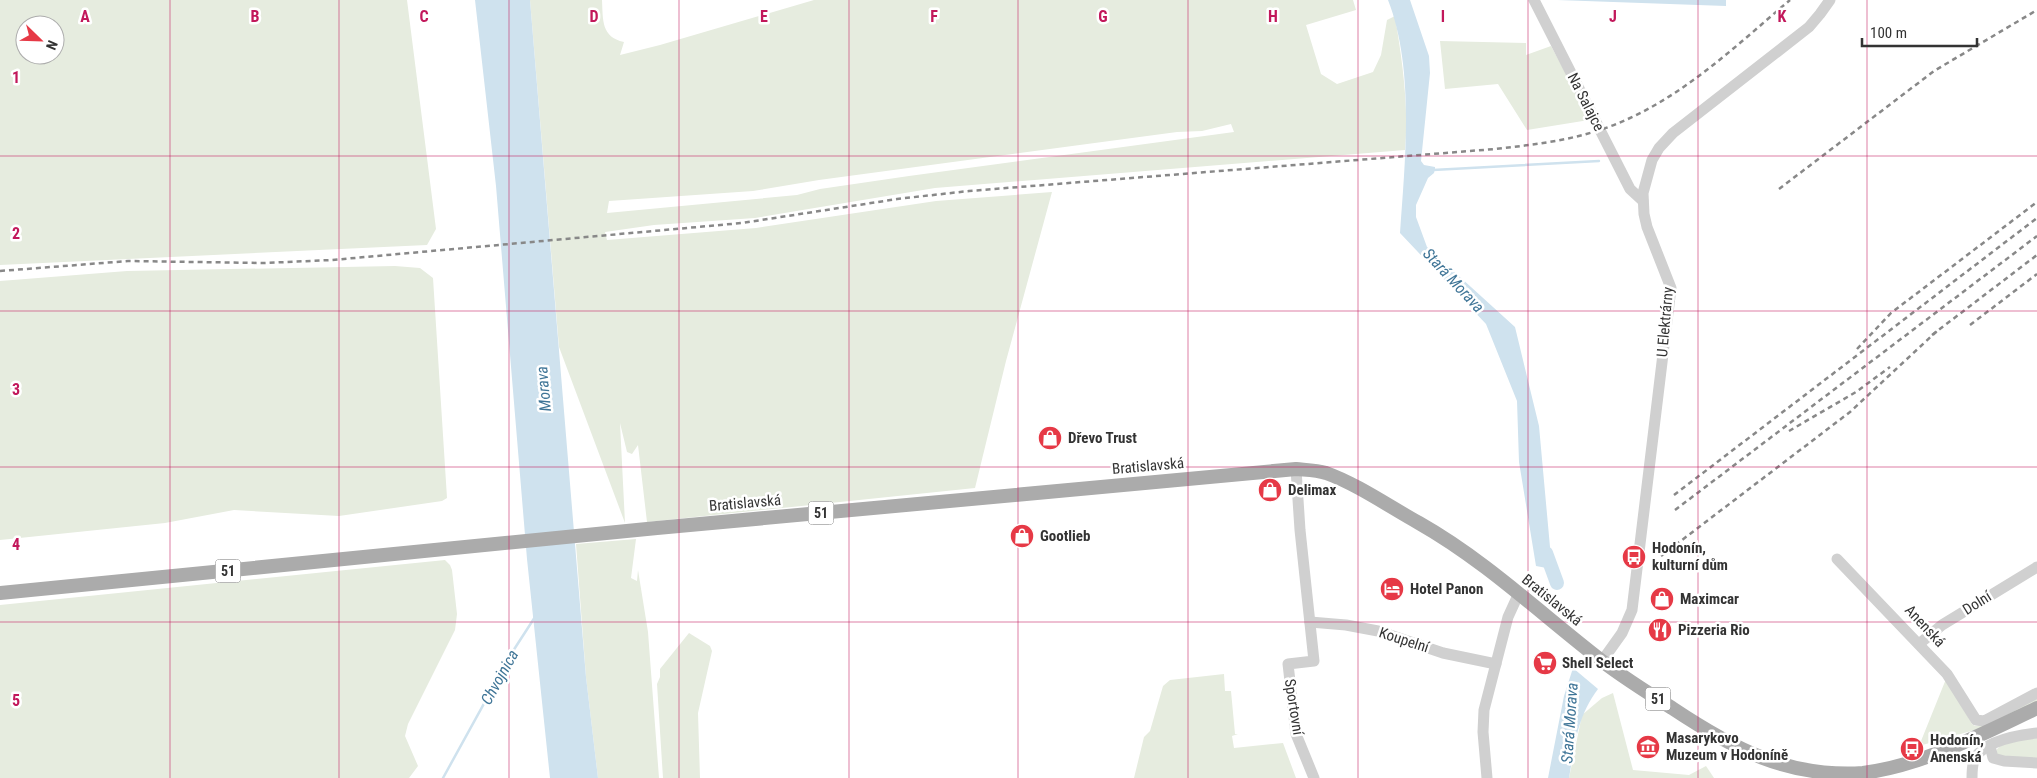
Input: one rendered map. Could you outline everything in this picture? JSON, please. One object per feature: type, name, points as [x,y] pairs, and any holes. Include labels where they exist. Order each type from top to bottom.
[{"type":"main road","name":"Bratislavská","points":[[0,593],[640,530],[1296,469],[1324,473],[1346,482],[1460,548],[1602,661]]},
{"type":"main road","name":"51","points":[[1602,661],[1703,729],[1760,760],[1795,771],[1816,774],[1880,774],[1976,736],[2037,708]]},
{"type":"street","name":"Na Salajce","points":[[1534,0],[1630,189],[1643,201]]},
{"type":"street","name":"U Elektrárny","points":[[1602,661],[1622,634],[1632,610],[1671,288],[1647,227],[1643,201],[1643,193],[1652,160],[1659,148],[1673,132],[1809,27],[1830,0]]},
{"type":"street","points":[[1296,469],[1300,530],[1310,622]]},
{"type":"street","name":"Anenská","points":[[1837,559],[1947,674],[1976,720],[1984,721],[2037,692]]},
{"type":"street","name":"Dolní","points":[[1919,644],[1942,624],[2037,567]]},
{"type":"street","points":[[1487,778],[1483,721],[1508,618],[1519,594]]},
{"type":"street","name":"Sportovní","points":[[1310,622],[1314,661],[1288,664],[1296,734],[1314,778]]},
{"type":"street","name":"Koupelní","points":[[1310,622],[1346,625],[1378,631],[1443,653],[1496,664]]},
{"type":"street","points":[[1972,778],[1972,768],[1981,750],[2013,736],[2037,733]]},
{"type":"street","points":[[1990,746],[1993,758],[2004,761],[2037,763]]},
{"type":"shaded area","points":[[0,0],[407,0],[436,229],[427,245],[0,265]]},
{"type":"shaded area","points":[[530,0],[602,0],[603,21],[607,32],[616,40],[624,42],[620,55],[814,0],[1353,0],[1356,10],[1306,25],[1321,74],[1337,84],[1373,72],[1381,55],[1387,20],[1395,16],[1405,99],[1405,150],[935,188],[755,218],[654,225],[605,232],[607,240],[756,228],[936,201],[1052,192],[1006,361],[975,488],[647,522],[638,445],[632,454],[627,452],[620,423],[625,523],[559,347]],"holes":[[[1231,124],[1234,132],[909,176],[820,189],[797,195],[607,213],[609,201],[753,191],[819,180],[1177,132],[1202,131]]]},
{"type":"shaded area","points":[[1440,41],[1526,43],[1526,55],[1551,46],[1589,120],[1527,130],[1498,84],[1445,89]]},
{"type":"shaded area","points":[[395,266],[420,268],[433,278],[447,498],[442,501],[339,516],[234,510],[165,523],[0,540],[0,281],[127,271]]},
{"type":"shaded area","points":[[636,539],[631,578],[637,581],[638,570],[648,632],[659,778],[598,778],[586,677],[576,544]]},
{"type":"shaded area","points":[[445,560],[452,570],[457,614],[455,630],[408,724],[405,736],[418,766],[409,778],[0,778],[0,605]]},
{"type":"shaded area","points":[[689,633],[710,646],[712,651],[698,713],[700,778],[663,778],[657,684],[660,677],[660,669]]},
{"type":"shaded area","points":[[1224,674],[1225,691],[1231,691],[1235,734],[1238,734],[1232,736],[1234,748],[1283,743],[1296,778],[1134,778],[1144,737],[1150,731],[1163,686],[1170,680]]},
{"type":"shaded area","points":[[1946,679],[1972,724],[1975,726],[1981,726],[2037,696],[2037,703],[1978,729],[1919,746]]},
{"type":"shaded area","points":[[1613,693],[1633,770],[1689,775],[1706,766],[1714,778],[1569,778],[1582,715],[1602,698]]},
{"type":"shaded area","points":[[2037,737],[2037,760],[2000,757],[1996,753],[1997,749],[2003,744]]},
{"type":"water","name":"Morava","points":[[475,0],[530,0],[586,677],[598,778],[550,778],[527,559],[496,186]]},
{"type":"water","points":[[1388,0],[1410,0],[1429,56],[1430,73],[1421,161],[1424,165],[1435,167],[1435,169],[1434,173],[1428,178],[1416,205],[1416,217],[1427,247],[1515,327],[1539,426],[1552,569],[1536,566],[1519,462],[1517,401],[1486,324],[1400,233],[1406,146],[1405,85],[1402,55]]},
{"type":"water","points":[[1557,0],[1726,0],[1726,6]]},
{"type":"water","points":[[1573,668],[1598,689],[1581,720],[1569,778],[1548,778],[1564,696]]},
{"type":"waterway","points":[[1433,170],[1599,161]]},
{"type":"waterway","name":"Stará Morava","points":[[1546,553],[1557,583]]},
{"type":"waterway","name":"Chvojnica","points":[[443,778],[513,651],[535,617]]},
{"type":"railway","points":[[0,271],[128,261],[264,263],[332,260],[742,223],[897,199],[969,191],[1495,149],[1535,144],[1561,140],[1600,130],[1653,106],[1678,91],[1724,57],[1790,0]]},
{"type":"railway","points":[[1779,189],[1934,71],[2037,10]]},
{"type":"railway","points":[[1857,349],[1891,313],[2037,202]]},
{"type":"railway","points":[[1674,495],[2037,218]]},
{"type":"railway","points":[[1675,510],[2037,236]]},
{"type":"railway","points":[[1932,335],[2037,255]]},
{"type":"railway","points":[[1970,325],[2037,274]]},
{"type":"railway","points":[[1661,556],[1850,412],[1937,331]]},
{"type":"railway","points":[[1789,431],[1856,392],[1890,367]]},
{"type":"place","name":"Dřevo Trust","points":[[1050,438]]},
{"type":"place","name":"Delimax","points":[[1270,490]]},
{"type":"place","name":"Gootlieb","points":[[1022,536]]},
{"type":"place","name":"Hodonín, kulturní dům","points":[[1634,557]]},
{"type":"place","name":"Hotel Panon","points":[[1392,589]]},
{"type":"place","name":"Maximcar","points":[[1662,599]]},
{"type":"place","name":"Pizzeria Rio","points":[[1660,630]]},
{"type":"place","name":"Shell Select","points":[[1545,663]]},
{"type":"place","name":"Masarykovo Muzeum v Hodoníně","points":[[1648,747]]},
{"type":"place","name":"Hodonín, Anenská","points":[[1912,749]]}]
